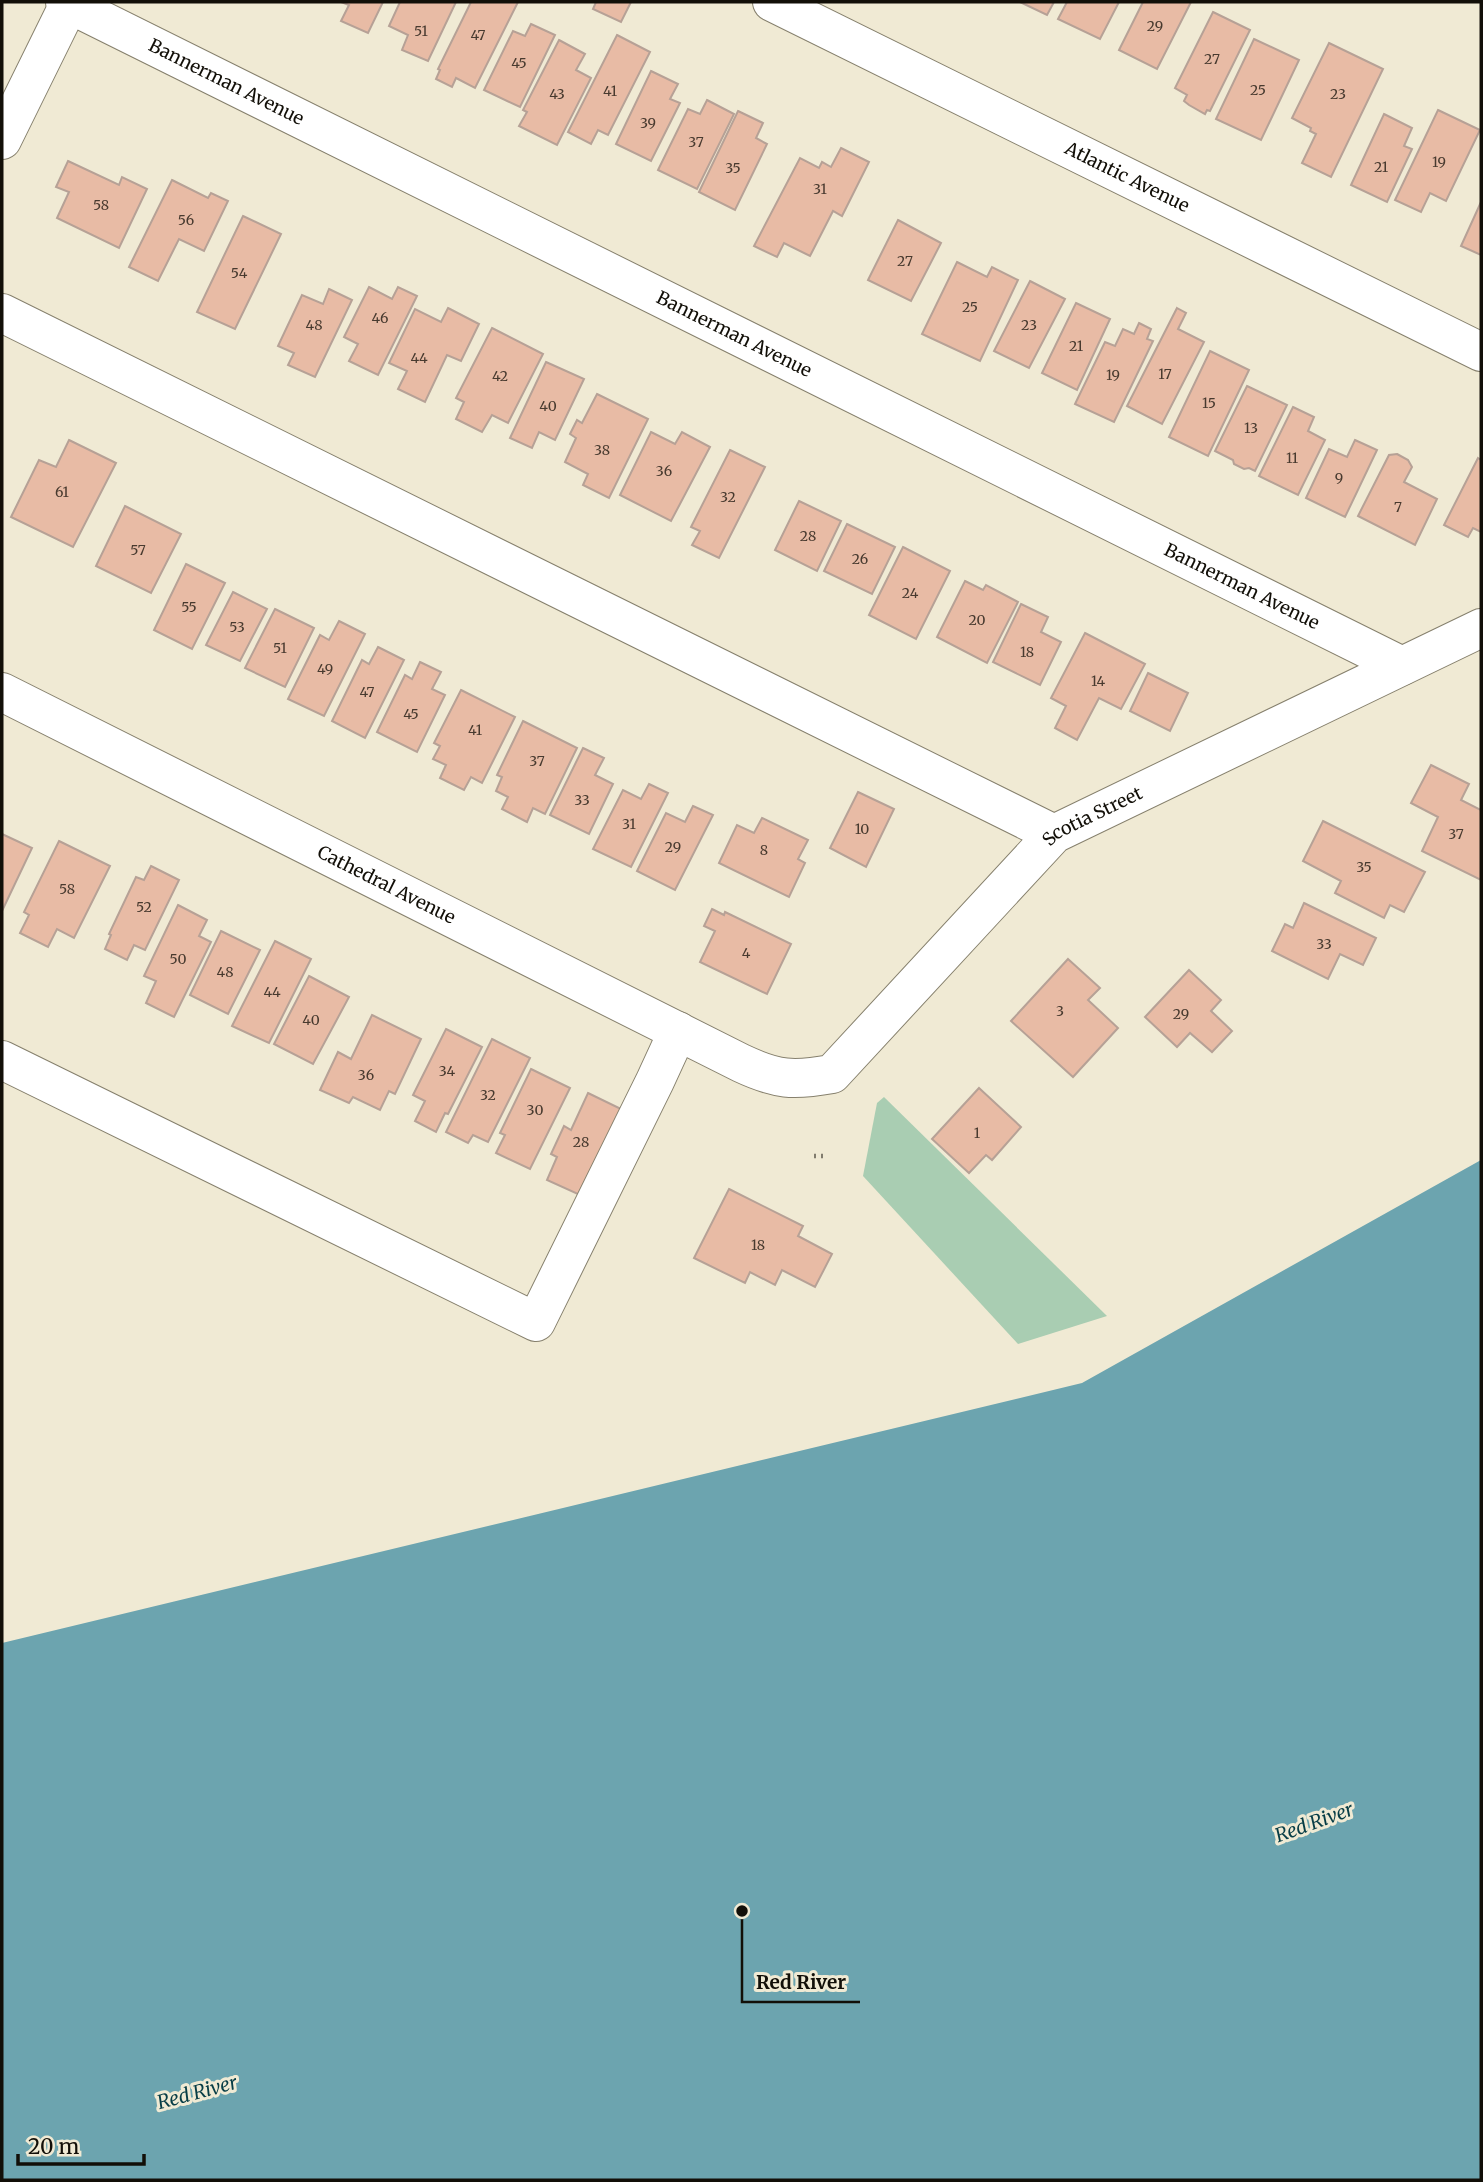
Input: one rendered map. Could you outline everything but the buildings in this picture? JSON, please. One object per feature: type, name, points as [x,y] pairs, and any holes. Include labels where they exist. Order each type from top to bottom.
[{"type":"street","points":[[2,139],[68,2]]},
{"type":"street","name":"Bannerman Avenue","points":[[68,2],[1402,666]]},
{"type":"street","name":"Atlantic Avenue","points":[[772,2],[1481,352]]},
{"type":"street","points":[[2,313],[1054,834]]},
{"type":"street","name":"Scotia Street","points":[[771,1077],[805,1079],[832,1074],[1054,834],[1481,628]]},
{"type":"street","name":"Cathedral Avenue","points":[[2,692],[771,1077]]},
{"type":"street","points":[[2,1060],[536,1322],[656,1081],[678,1031]]},
{"type":"path","points":[[814,1156],[826,1156]]},
{"type":"green space","points":[[884,1097],[1107,1316],[1018,1344],[863,1176],[877,1103]]},
{"type":"water","name":"Red River","points":[[1481,1160],[1481,2180],[2,2180],[2,1643],[1082,1383]]},
{"type":"place","name":"Red River","points":[[742,1911]]}]
